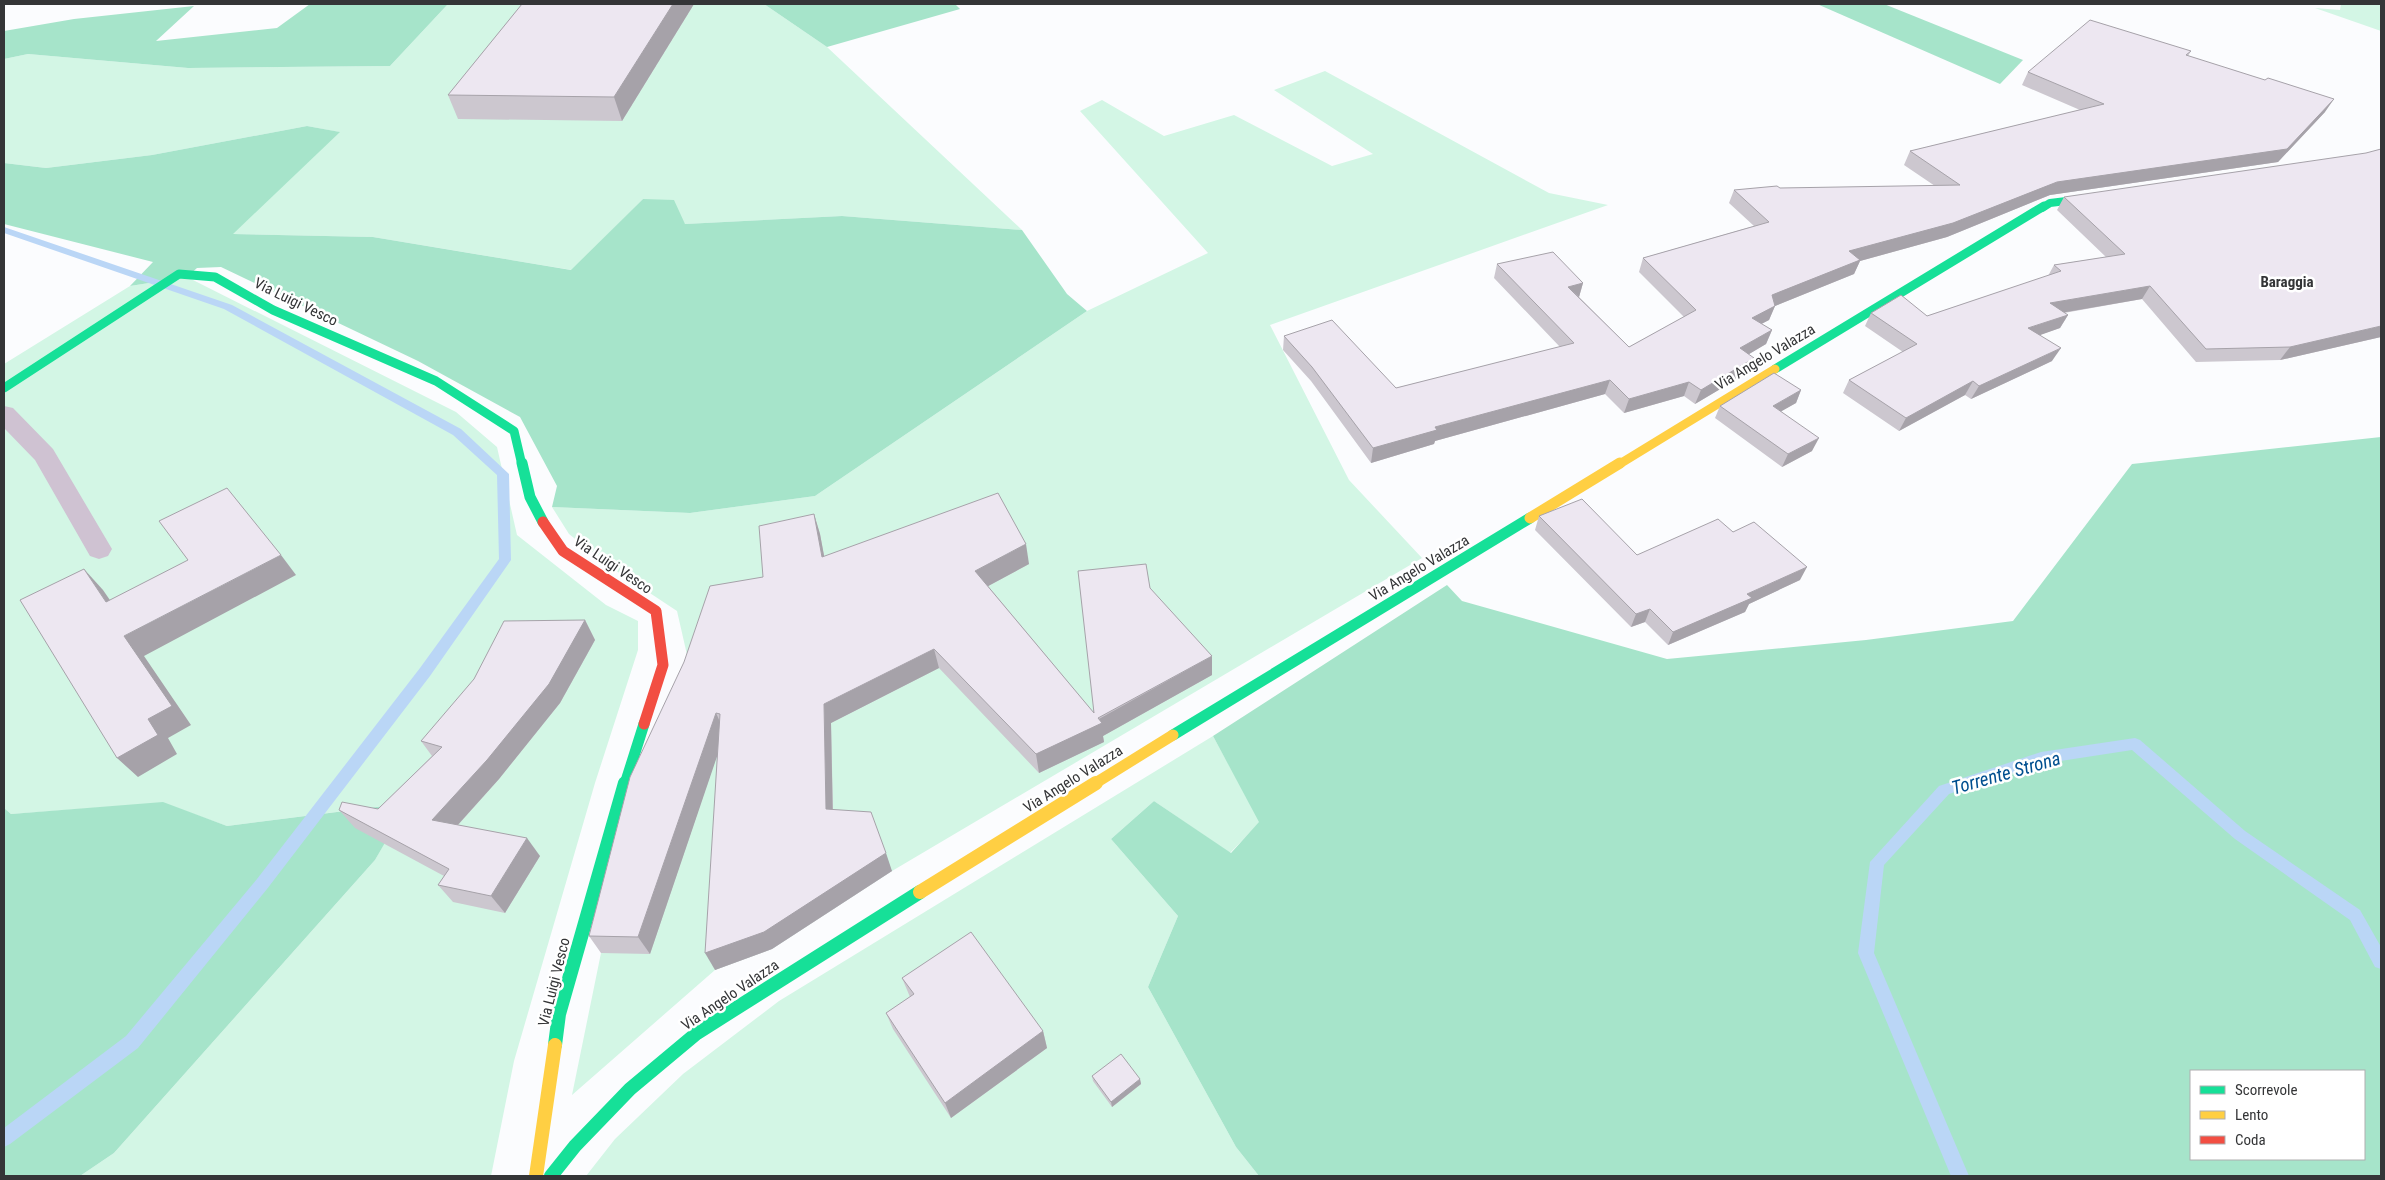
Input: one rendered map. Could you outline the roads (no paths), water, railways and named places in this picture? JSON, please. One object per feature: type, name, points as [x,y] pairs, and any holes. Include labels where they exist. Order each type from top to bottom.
[{"type":"street","name":"Via Angelo Valazza","points":[[551,1176],[576,1146],[630,1089],[697,1033],[764,989],[1146,751],[2035,211],[2050,203],[2108,196]]},
{"type":"street","name":"Via Luigi Vesco","points":[[4,388],[179,274],[215,277],[273,310],[436,381],[514,431],[530,497],[542,520],[563,551],[656,611],[664,666],[616,812],[559,1014],[536,1176]]},
{"type":"street","points":[[4,414],[44,455],[99,549]]},
{"type":"waterway","points":[[4,230],[228,307],[457,432],[503,474],[505,560],[425,672],[262,884],[132,1042],[4,1138]]},
{"type":"waterway","name":"Torrente Strona","points":[[1960,1176],[1866,953],[1877,862],[1944,790],[2041,758],[2135,744],[2240,835],[2355,915],[2381,962]]},
{"type":"district","name":"Baraggia","points":[[2287,282]]}]
